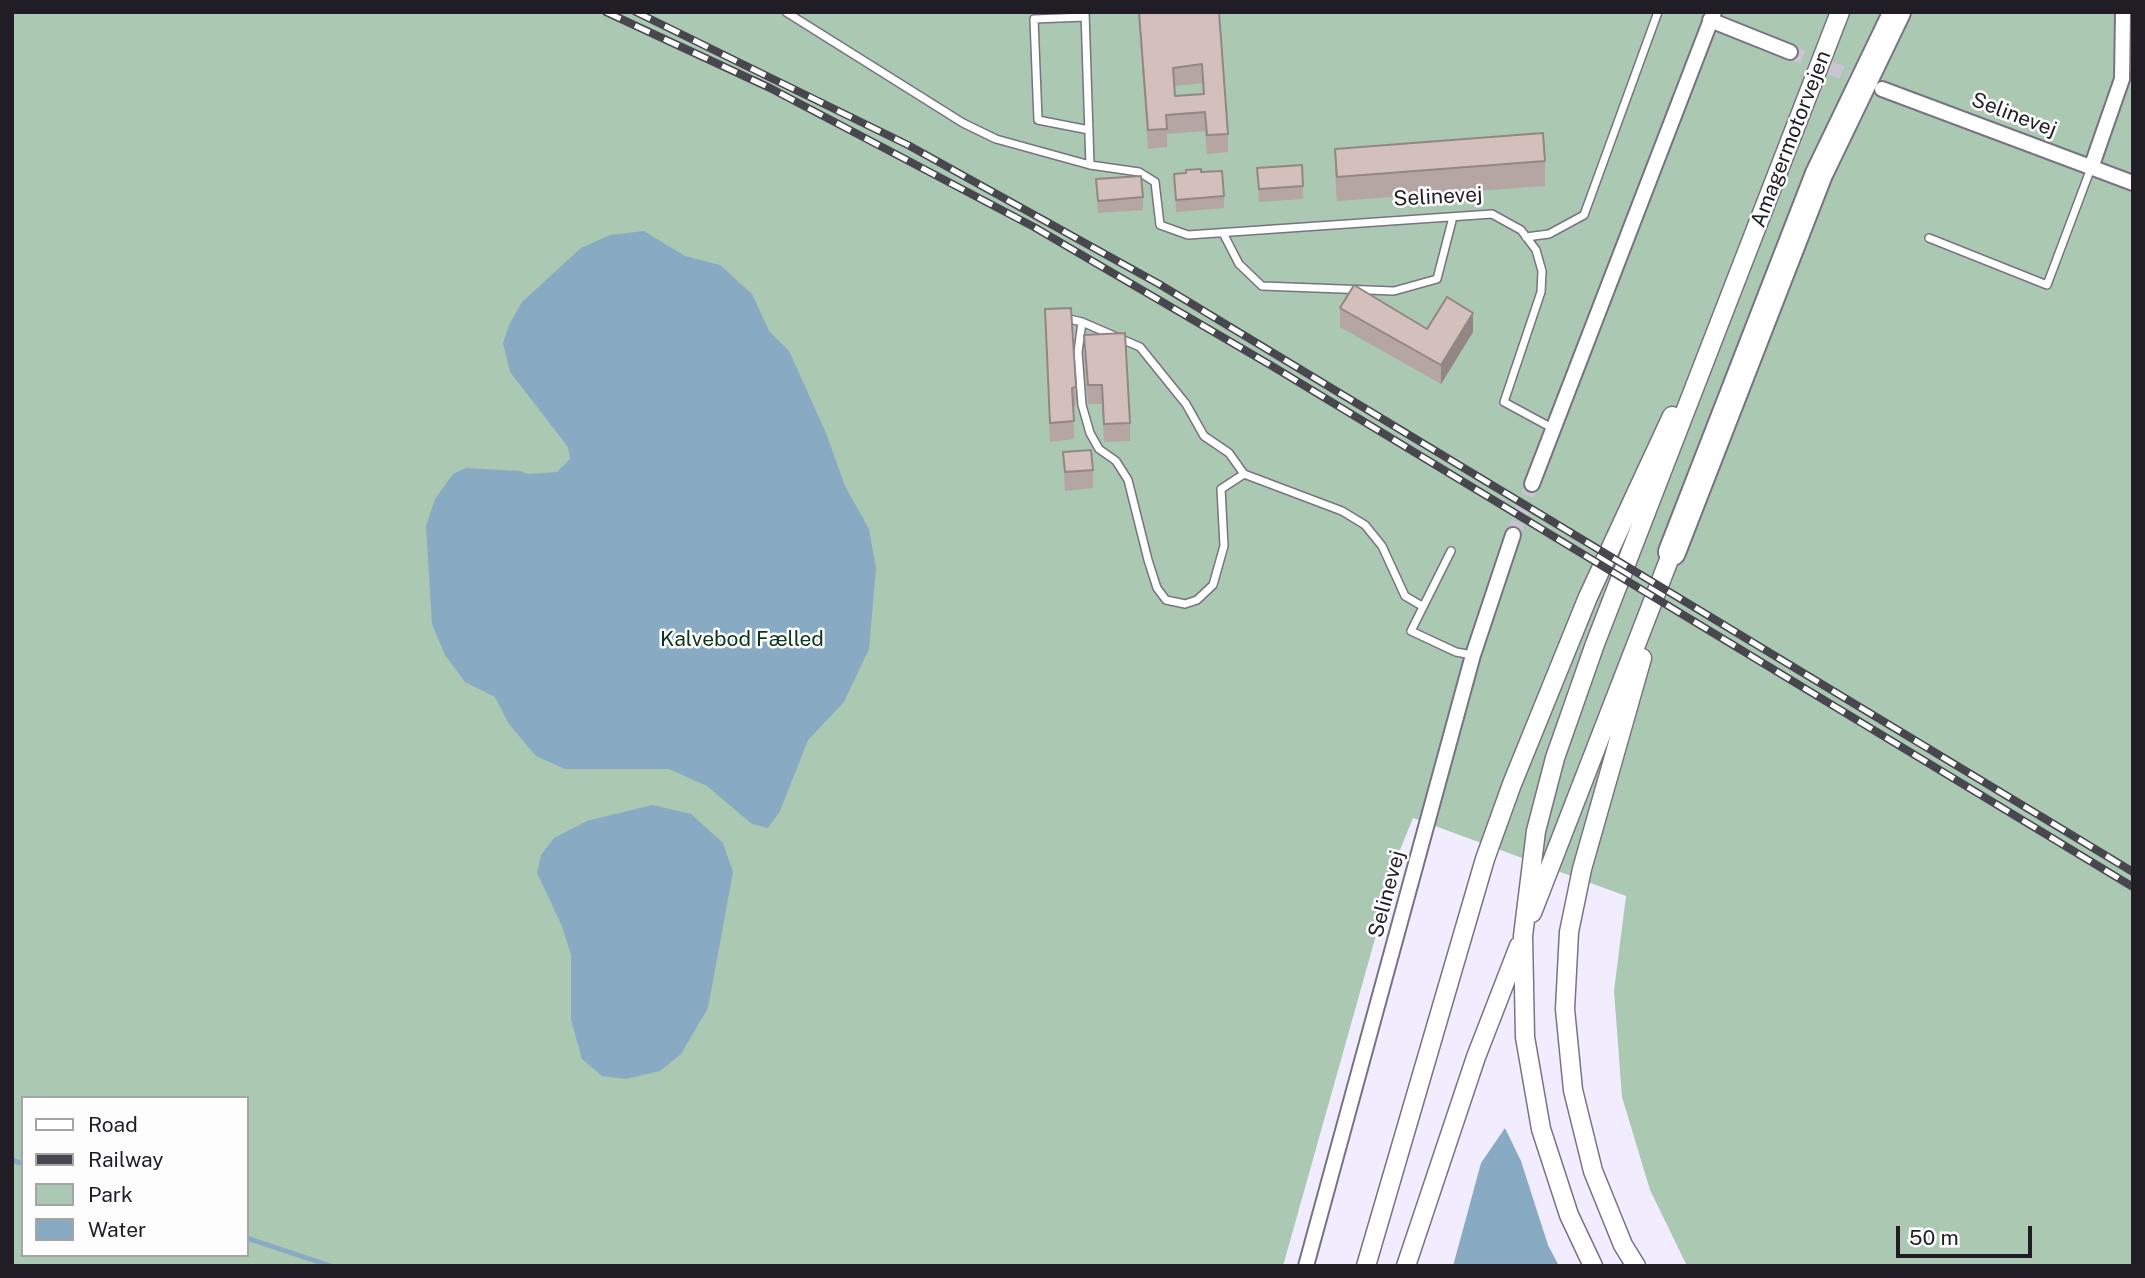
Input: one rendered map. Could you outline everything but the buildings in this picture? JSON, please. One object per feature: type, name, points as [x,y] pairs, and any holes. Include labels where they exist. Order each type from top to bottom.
[{"type":"highway","name":"Amagermotorvejen","points":[[1819,174],[1881,12]]},
{"type":"highway","points":[[1672,552],[1819,174],[1897,12]]},
{"type":"street","name":"Amagermotorvejen","points":[[1742,267],[1840,12]]},
{"type":"street","points":[[2122,79],[2123,12]]},
{"type":"street","points":[[1532,484],[1712,16],[1790,52]]},
{"type":"street","points":[[2091,168],[2122,79],[2133,63]]},
{"type":"street","name":"Selinevej","points":[[1882,89],[2133,183]]},
{"type":"street","points":[[1593,1266],[1569,1215],[1541,1129],[1525,1037],[1523,936],[1536,831],[1567,720],[1742,267]]},
{"type":"street","points":[[1366,1266],[1485,859],[1517,771],[1588,597],[1742,267]]},
{"type":"street","name":"Selinevej","points":[[1306,1266],[1473,655],[1514,535]]},
{"type":"street","points":[[1406,1266],[1476,1056],[1672,552]]},
{"type":"street","points":[[1636,1266],[1623,1245],[1593,1171],[1573,1090],[1565,1009],[1569,932],[1582,869],[1672,552]]},
{"type":"lane","points":[[786,12],[963,123],[996,139],[1090,165],[1089,130],[1085,15],[1034,19],[1038,120],[1089,130]]},
{"type":"lane","points":[[1526,237],[1549,234],[1584,215],[1658,12]]},
{"type":"lane","name":"Selinevej","points":[[1090,165],[1139,172],[1155,182],[1160,225],[1188,235],[1492,214],[1521,230],[1536,250],[1542,271],[1541,292],[1504,401],[1552,428]]},
{"type":"lane","points":[[1929,238],[2047,285],[2091,168]]},
{"type":"lane","points":[[1223,233],[1239,264],[1262,286],[1394,291],[1437,279],[1453,217]]},
{"type":"lane","points":[[1060,318],[1082,322],[1140,347],[1186,404],[1204,436],[1229,453],[1244,474],[1342,511],[1364,525],[1382,546],[1405,596],[1422,606]]},
{"type":"lane","points":[[1082,322],[1078,352],[1083,405],[1090,433],[1099,449],[1116,461],[1128,480],[1148,561],[1157,587],[1166,600],[1185,604],[1197,600],[1213,585],[1224,546],[1221,489],[1244,474]]},
{"type":"lane","points":[[1451,551],[1411,631],[1456,652],[1473,655]]},
{"type":"green space","name":"Kalvebod Fælled","points":[[12,12],[2133,12],[2132,1266],[1687,1266],[1650,1190],[1622,1097],[1614,991],[1626,896],[1413,818],[1400,850],[1283,1266],[12,1266]]},
{"type":"water","points":[[644,231],[685,256],[720,265],[752,294],[769,331],[789,351],[826,433],[845,486],[869,529],[876,568],[869,649],[844,702],[808,740],[780,811],[768,828],[752,824],[707,786],[669,769],[565,769],[536,756],[509,724],[495,697],[465,682],[445,655],[432,624],[426,526],[435,499],[453,474],[466,468],[520,471],[528,474],[557,472],[570,459],[568,447],[510,372],[503,343],[509,325],[522,302],[581,248],[610,235]]},
{"type":"water","points":[[652,805],[691,814],[723,843],[733,872],[708,1008],[681,1054],[660,1071],[626,1079],[602,1076],[582,1059],[571,1020],[571,955],[562,926],[537,873],[541,855],[554,838],[587,821]]},
{"type":"water","points":[[1505,1128],[1521,1161],[1548,1245],[1559,1266],[1453,1266],[1481,1163]]},
{"type":"waterway","points":[[12,1160],[21,1163]]},
{"type":"waterway","points":[[248,1238],[331,1266]]},
{"type":"tunnel","points":[[1790,52],[1867,82]]},
{"type":"tunnel","points":[[1513,535],[1532,484]]},
{"type":"railway","points":[[606,12],[770,88],[1034,227],[1272,366],[2133,887]]},
{"type":"railway","points":[[636,12],[908,145],[1159,284],[2133,872]]}]
